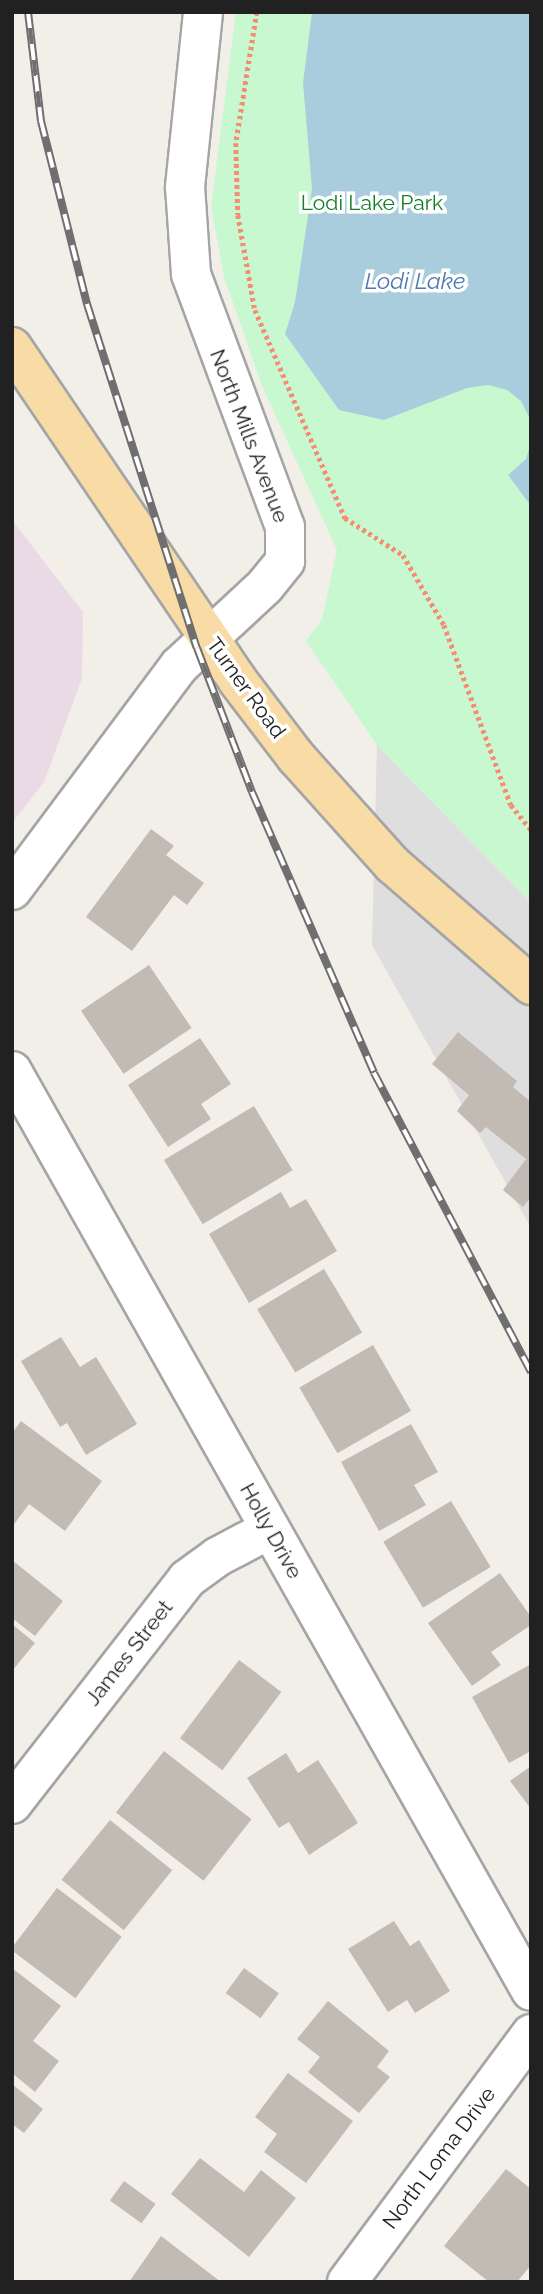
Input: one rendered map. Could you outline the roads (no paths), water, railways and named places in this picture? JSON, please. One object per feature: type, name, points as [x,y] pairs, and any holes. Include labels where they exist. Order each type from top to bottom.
[{"type":"main road","name":"Turner Road","points":[[12,347],[208,637],[296,757],[352,824],[448,915],[531,985]]},
{"type":"street","name":"North Mills Avenue","points":[[12,890],[155,696],[208,637],[277,574],[288,545],[285,527],[191,274],[185,187],[203,12]]},
{"type":"street","name":"Holly Drive","points":[[12,1071],[531,1991]]},
{"type":"street","name":"James Street","points":[[12,1804],[187,1579],[216,1557],[270,1530]]},
{"type":"street","name":"North Loma Drive","points":[[347,2282],[531,2034]]},
{"type":"water","name":"Lodi Lake","points":[[312,12],[531,12],[531,421],[521,401],[507,390],[488,385],[467,388],[384,420],[339,410],[285,334],[295,302],[312,189],[303,83]]},
{"type":"water","points":[[531,442],[531,506],[508,475],[526,459]]},
{"type":"railway","points":[[28,12],[41,121],[87,304],[197,648],[252,792],[374,1073],[531,1372]]},
{"type":"park label","name":"Lodi Lake Park","points":[[372,203]]}]
